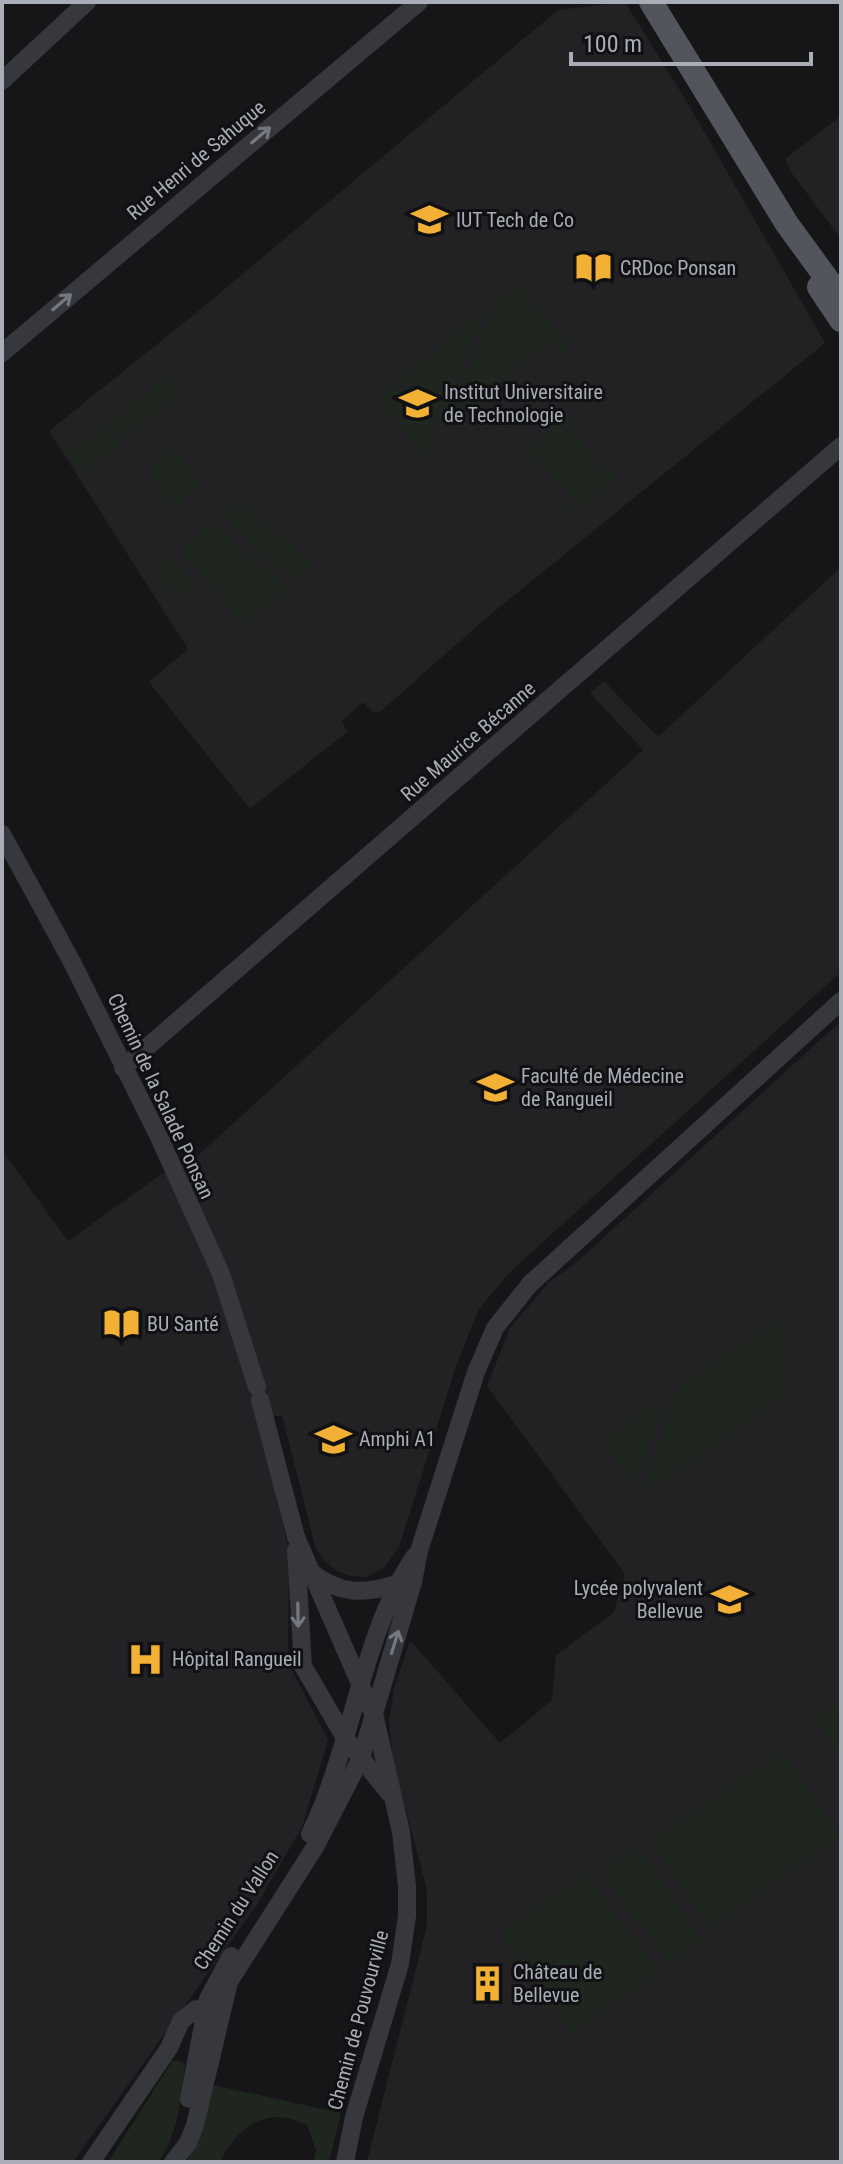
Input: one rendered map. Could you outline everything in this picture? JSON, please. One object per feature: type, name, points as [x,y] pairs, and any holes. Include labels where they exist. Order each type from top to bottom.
[{"type":"main road","points":[[651,2],[787,224],[841,298]]},
{"type":"main road","points":[[787,224],[802,261],[841,320]]},
{"type":"street","name":"Rue Henri de Sahuque","points":[[2,353],[419,2]]},
{"type":"street","points":[[2,81],[83,3]]},
{"type":"street","name":"Rue Maurice Bécanne","points":[[123,1068],[841,446]]},
{"type":"street","name":"Chemin de la Salade Ponsan","points":[[2,834],[72,962],[159,1137],[181,1192],[221,1274],[258,1393],[296,1537],[362,1689]]},
{"type":"street","points":[[419,1551],[476,1372],[495,1328],[511,1305],[841,1001]]},
{"type":"street","name":"Chemin de la Salade Ponsan","points":[[296,1537],[303,1666],[345,1738]]},
{"type":"street","name":"Chemin du Vallon","points":[[174,2161],[188,2143],[195,2125],[220,1973],[307,1840],[396,1584],[419,1551]]},
{"type":"street","name":"Chemin du Vallon","points":[[210,2025],[236,1967],[315,1847],[361,1758],[375,1718],[419,1551]]},
{"type":"street","points":[[311,1572],[348,1592],[375,1591],[396,1584]]},
{"type":"street","name":"Chemin de Pouvourville","points":[[345,2162],[405,1940],[407,1886],[401,1832],[375,1718],[362,1689]]},
{"type":"street","name":"Chemin de Pouvourville","points":[[345,1738],[391,1795]]},
{"type":"street","points":[[91,2162],[169,2048],[181,2021],[196,2009],[210,2025]]},
{"type":"shaded area","name":"Institut Universitaire de Technologie","points":[[625,2],[690,107],[825,343],[485,619],[380,712],[374,713],[363,702],[342,721],[347,732],[250,809],[149,682],[188,649],[49,431],[197,312],[558,10]]},
{"type":"shaded area","points":[[841,116],[841,239],[791,172],[785,159]]},
{"type":"shaded area","points":[[518,284],[570,345],[562,354],[549,341],[457,419],[449,419],[496,300]]},
{"type":"shaded area","points":[[486,308],[440,425],[402,379]]},
{"type":"shaded area","points":[[167,374],[181,392],[124,440],[111,423]]},
{"type":"shaded area","points":[[397,383],[435,429],[435,469],[378,399]]},
{"type":"shaded area","points":[[565,418],[578,419],[569,428],[607,473],[617,466],[616,478],[573,511],[565,509],[574,500],[535,455],[526,462],[526,455],[534,443]]},
{"type":"shaded area","points":[[106,425],[121,442],[81,476],[65,453]]},
{"type":"shaded area","points":[[173,448],[203,484],[171,510],[148,470]]},
{"type":"shaded area","points":[[237,501],[314,566],[295,582],[221,515]]},
{"type":"shaded area","points":[[211,522],[288,588],[244,624],[180,549]]},
{"type":"shaded area","points":[[171,554],[195,583],[178,597],[154,568]]},
{"type":"shaded area","name":"Faculté de Médecine de Rangueil","points":[[841,567],[841,972],[510,1272],[479,1309],[457,1363],[399,1547],[384,1568],[366,1577],[351,1576],[336,1571],[325,1561],[316,1549],[282,1416],[259,1417],[289,1553],[288,1648],[292,1670],[328,1740],[302,1827],[256,1906],[73,2162],[2,2162],[2,1150],[68,1241],[163,1173],[193,1160],[643,750],[590,693],[604,681],[658,737]]},
{"type":"shaded area","name":"Lycée polyvalent Bellevue","points":[[841,1021],[841,2162],[367,2162],[427,1925],[427,1890],[393,1761],[389,1722],[394,1689],[410,1640],[500,1743],[552,1700],[556,1655],[614,1612],[625,1574],[487,1386],[510,1328],[549,1282],[578,1261]]},
{"type":"shaded area","points":[[781,1316],[784,1395],[648,1493],[644,1488],[678,1388]]},
{"type":"shaded area","points":[[665,1398],[636,1486],[603,1441]]},
{"type":"shaded area","points":[[841,1700],[841,1756],[817,1722],[819,1715]]},
{"type":"shaded area","points":[[784,1750],[841,1836],[711,1927],[651,1841]]},
{"type":"shaded area","points":[[637,1848],[702,1939],[668,1963],[610,1882],[612,1864]]},
{"type":"shaded area","points":[[587,1873],[658,1972],[572,2033],[501,1933]]},
{"type":"shaded area","points":[[173,2060],[185,2063],[182,2090],[175,2126],[159,2162],[108,2162]]},
{"type":"shaded area","points":[[213,2085],[341,2113],[329,2162],[313,2162],[316,2151],[307,2125],[279,2117],[266,2118],[245,2129],[235,2138],[220,2162],[187,2162],[204,2125]]},
{"type":"place","name":"IUT Tech de Co","points":[[430,220]]},
{"type":"place","name":"CRDoc Ponsan","points":[[594,268]]},
{"type":"place","name":"Institut Universitaire de Technologie","points":[[418,403]]},
{"type":"place","name":"Faculté de Médecine de Rangueil","points":[[495,1087]]},
{"type":"place","name":"BU Santé","points":[[121,1324]]},
{"type":"place","name":"Amphi A1","points":[[333,1439]]},
{"type":"place","name":"Lycée polyvalent Bellevue","points":[[729,1600]]},
{"type":"place","name":"Hôpital Rangueil","points":[[146,1659]]},
{"type":"place","name":"Château de Bellevue","points":[[487,1983]]}]
